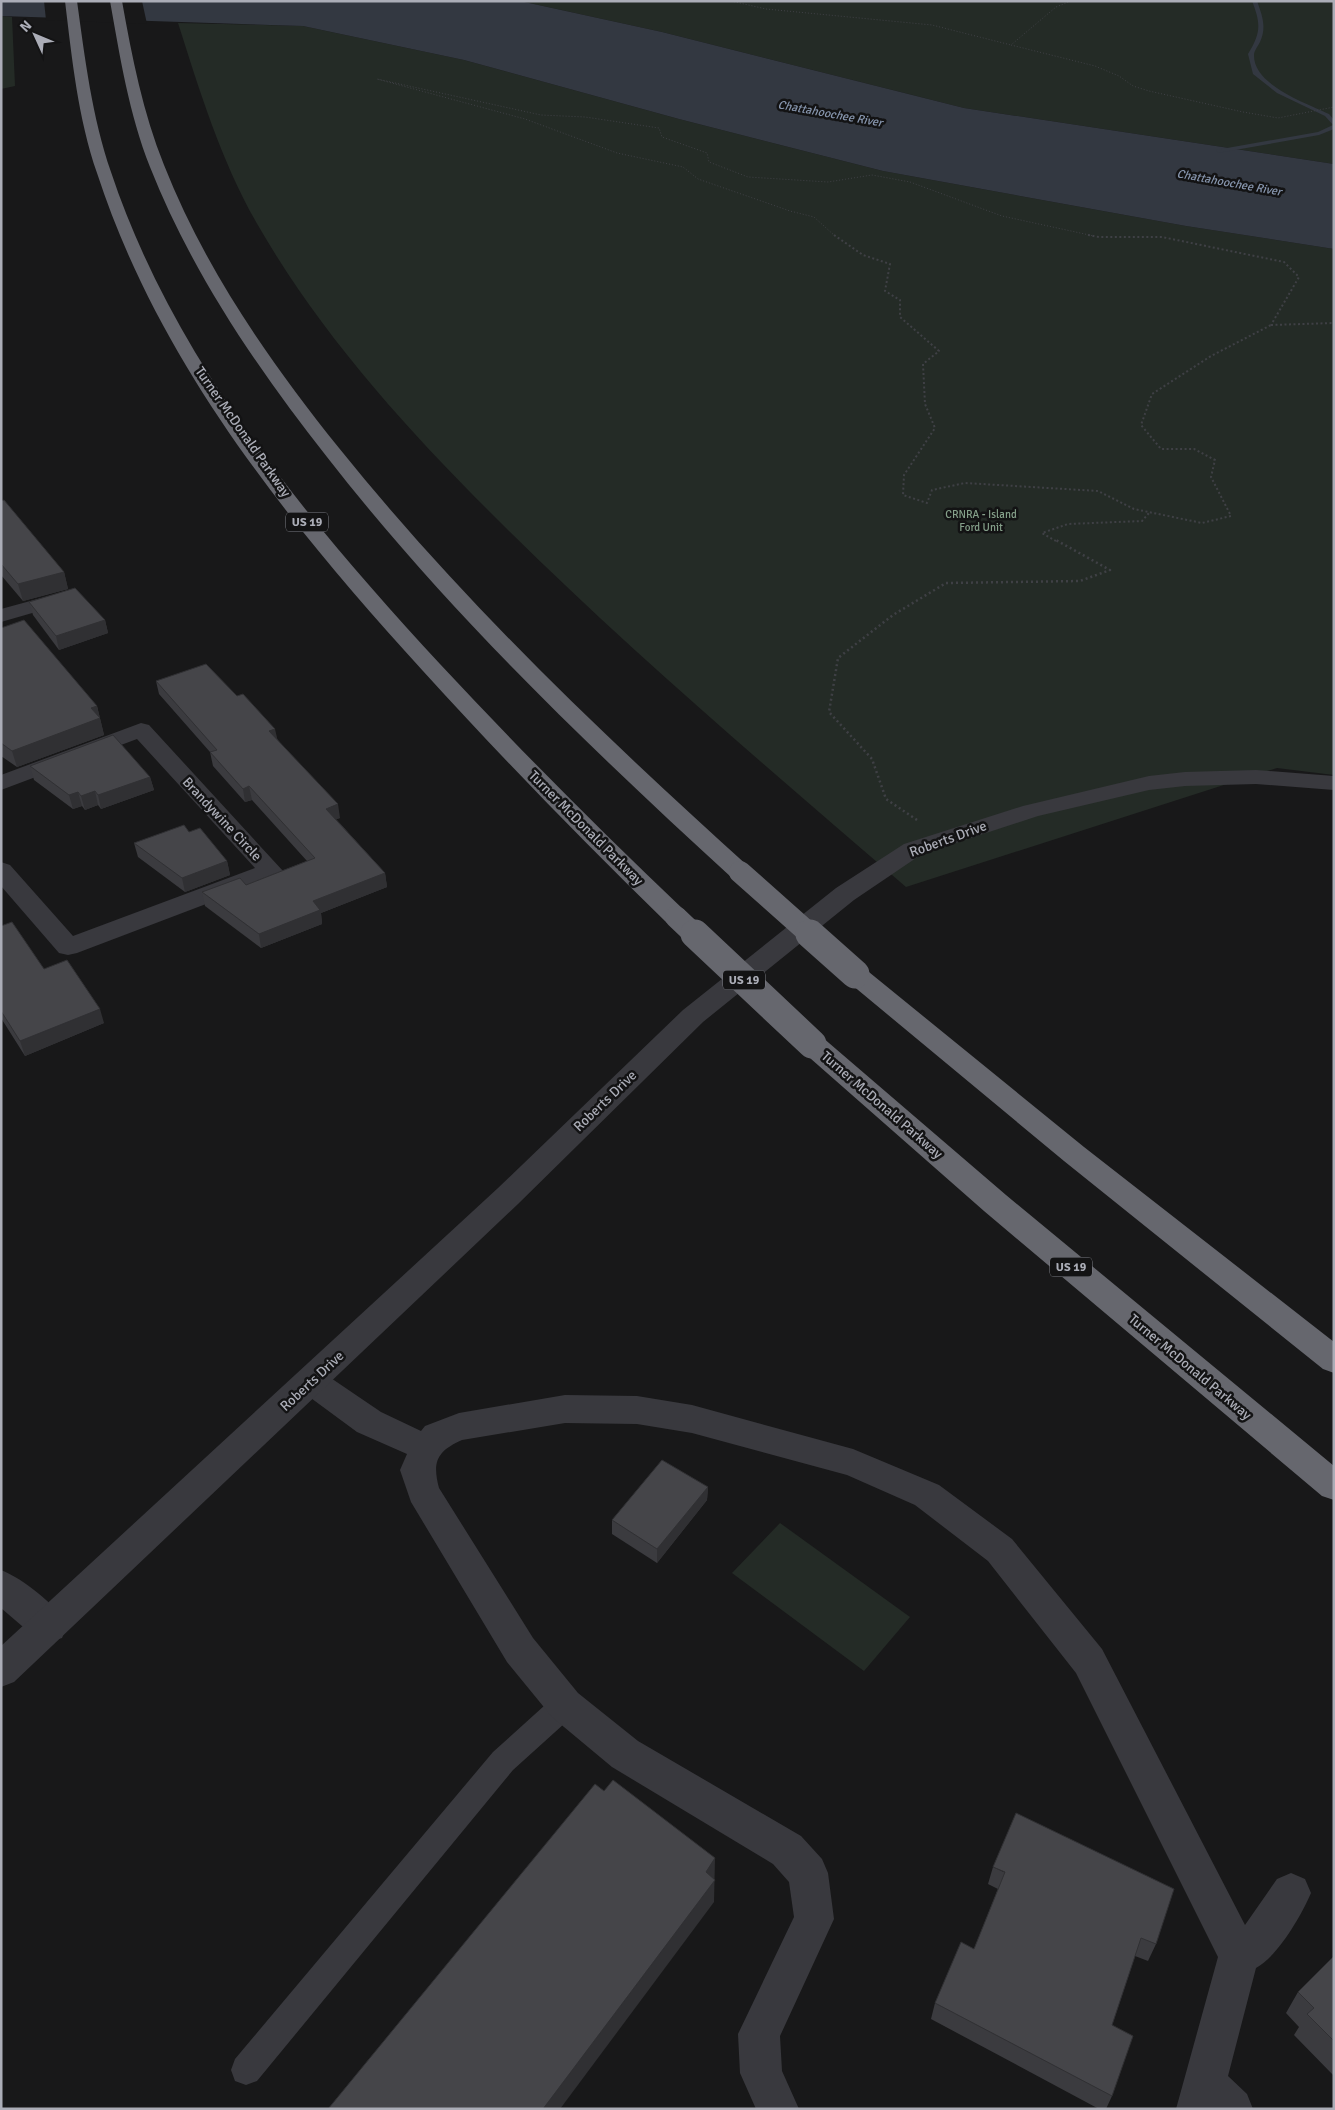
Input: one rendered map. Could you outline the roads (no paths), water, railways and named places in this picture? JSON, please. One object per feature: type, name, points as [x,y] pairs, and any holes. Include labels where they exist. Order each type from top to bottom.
[{"type":"highway","name":"Turner McDonald Parkway","points":[[71,1],[84,101],[95,146],[122,222],[164,310],[229,416],[290,500],[388,620],[527,770],[676,917],[812,1044],[1010,1216],[1334,1486]]},
{"type":"highway","points":[[116,1],[140,119],[165,188],[188,237],[220,293],[279,383],[367,495],[478,620],[627,768],[855,974],[1036,1122],[1334,1360]]},
{"type":"street","points":[[1,616],[69,597]]},
{"type":"street","name":"Brandywine Circle","points":[[1,783],[141,730],[271,871],[68,947],[1,870]]},
{"type":"street","name":"Roberts Drive","points":[[1,1670],[508,1196],[693,1016],[845,894],[913,849],[1031,811],[1149,784],[1185,779],[1256,777],[1334,783]]},
{"type":"street","points":[[311,1381],[369,1422],[426,1448]]},
{"type":"street","points":[[778,2109],[761,2074],[759,2034],[814,1919],[808,1873],[787,1850],[625,1754],[565,1704],[520,1650],[423,1492],[417,1470],[426,1448],[437,1436],[459,1427],[565,1409],[637,1410],[692,1419],[853,1463],[927,1495],[1000,1550],[1088,1661],[1239,1955],[1212,2100]]},
{"type":"street","points":[[1,1586],[50,1626]]},
{"type":"street","points":[[1239,1955],[1254,1947],[1291,1893]]},
{"type":"lane","points":[[246,2070],[503,1761],[565,1704]]},
{"type":"water","name":"Chattahoochee River","points":[[1,1],[520,1],[662,32],[964,108],[1334,164],[1334,249],[1186,226],[883,171],[679,119],[464,60],[303,26],[1,16]]},
{"type":"waterway","points":[[1254,1],[1262,23],[1259,40],[1251,54],[1255,73],[1279,92],[1327,115],[1334,124]]},
{"type":"waterway","points":[[1218,151],[1319,133],[1334,127]]},
{"type":"park label","name":"CRNRA - Island Ford Unit","points":[[981,520]]}]
